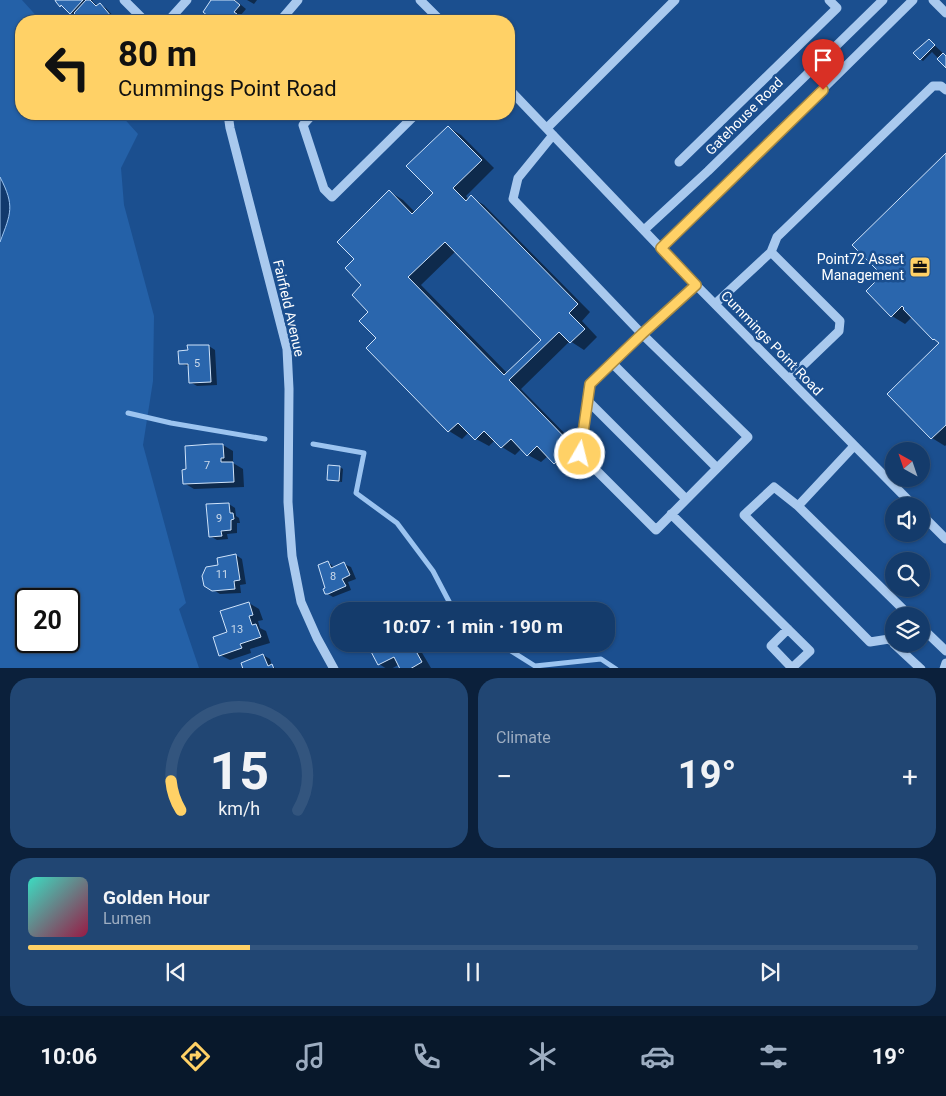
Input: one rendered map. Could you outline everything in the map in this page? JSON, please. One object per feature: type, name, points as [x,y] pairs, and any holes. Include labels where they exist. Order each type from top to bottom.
[{"type":"street","points":[[124,0],[139,15]]},
{"type":"street","points":[[173,15],[187,0]]},
{"type":"street","points":[[285,15],[298,0]]},
{"type":"street","points":[[420,0],[435,15]]},
{"type":"street","points":[[676,0],[550,131],[518,178],[513,199],[642,334],[748,437],[656,530],[580,454],[587,400],[590,384],[642,334],[696,285]]},
{"type":"street","points":[[679,162],[837,8],[829,0]]},
{"type":"street","name":"Gatehouse Road","points":[[644,230],[708,171],[883,0]]},
{"type":"street","points":[[661,248],[914,0]]},
{"type":"street","points":[[933,0],[946,13]]},
{"type":"street","points":[[715,304],[771,252],[777,237],[933,86],[941,86],[946,90]]},
{"type":"street","name":"Cummings Point Road","points":[[515,95],[696,285],[905,497]]},
{"type":"street","name":"Fairfield Avenue","points":[[229,120],[287,349],[289,389],[288,502],[292,556],[301,602],[317,638],[334,668]]},
{"type":"street","points":[[307,120],[303,124],[324,189],[332,197],[410,120]]},
{"type":"street","points":[[771,252],[840,321],[839,331],[789,379]]},
{"type":"street","points":[[612,363],[717,468]]},
{"type":"street","points":[[587,400],[686,499]]},
{"type":"street","points":[[798,506],[854,446]]},
{"type":"street","points":[[885,640],[870,642],[744,515],[774,486],[798,506],[901,607]]},
{"type":"street","points":[[671,514],[788,629]]},
{"type":"street","points":[[930,523],[946,539]]},
{"type":"street","points":[[930,636],[946,651]]},
{"type":"street","points":[[904,652],[921,668]]},
{"type":"street","points":[[944,668],[946,663]]},
{"type":"shaded area","points":[[0,0],[22,0],[36,15],[15,15],[15,120],[125,120],[138,134],[121,168],[124,205],[154,316],[153,381],[143,445],[186,603],[179,609],[199,668],[0,668]]},
{"type":"shaded area","points":[[0,177],[8,195],[10,210],[0,242]]},
{"type":"building","points":[[55,0],[83,0],[70,14],[61,5],[60,7]]},
{"type":"building","points":[[86,0],[90,0],[96,6],[100,3],[110,15],[76,15],[74,13]]},
{"type":"building","points":[[211,0],[234,0],[240,5],[234,12],[236,15],[207,15],[203,12]]},
{"type":"building","points":[[929,39],[935,45],[920,60],[913,53]]},
{"type":"building","points":[[943,53],[946,56],[946,68],[937,59]]},
{"type":"building","points":[[448,126],[482,160],[453,188],[466,201],[471,195],[578,304],[569,313],[585,329],[570,343],[559,332],[509,380],[573,446],[554,464],[537,446],[527,456],[511,439],[501,448],[484,431],[475,440],[458,423],[448,432],[366,348],[376,338],[359,321],[368,312],[352,295],[361,285],[345,268],[354,259],[337,242],[389,190],[412,214],[433,193],[406,166]],"holes":[[[445,242],[541,340],[504,375],[408,277]]]},
{"type":"building","points":[[946,153],[946,425],[931,439],[887,394],[939,343],[933,340],[902,306],[891,317],[866,291],[882,275],[852,245]]},
{"type":"building","points":[[187,345],[209,345],[211,382],[189,383],[188,364],[179,364],[178,351],[188,350]]},
{"type":"building","points":[[223,444],[224,458],[221,458],[221,462],[233,462],[234,482],[183,484],[182,470],[186,469],[185,446]]},
{"type":"building","points":[[328,465],[340,466],[339,481],[327,480]]},
{"type":"building","points":[[229,503],[230,513],[233,513],[234,519],[231,520],[231,530],[221,531],[222,536],[209,537],[206,504]]},
{"type":"building","points":[[236,554],[240,580],[234,581],[235,589],[212,591],[204,586],[202,576],[206,567],[218,565],[217,558]]},
{"type":"building","points":[[328,561],[331,568],[344,562],[350,575],[342,579],[346,586],[325,594],[318,565]]},
{"type":"building","points":[[249,602],[253,615],[249,616],[252,625],[256,624],[261,637],[240,644],[242,648],[219,656],[213,637],[227,632],[220,611]]},
{"type":"building","points":[[371,652],[416,652],[422,662],[412,668],[400,668],[394,657],[378,665]]},
{"type":"building","points":[[263,654],[268,666],[272,664],[274,668],[243,668],[241,663]]},
{"type":"waterway","points":[[128,413],[171,423],[265,439]]},
{"type":"waterway","points":[[313,444],[364,453],[356,493],[397,523],[433,571],[449,602]]},
{"type":"waterway","points":[[513,652],[535,666],[601,659],[614,668]]},
{"type":"place","name":"Point72 Asset Management","points":[[920,267]]},
{"type":"route","points":[[580,454],[590,384],[696,285],[661,248],[823,90]]}]
